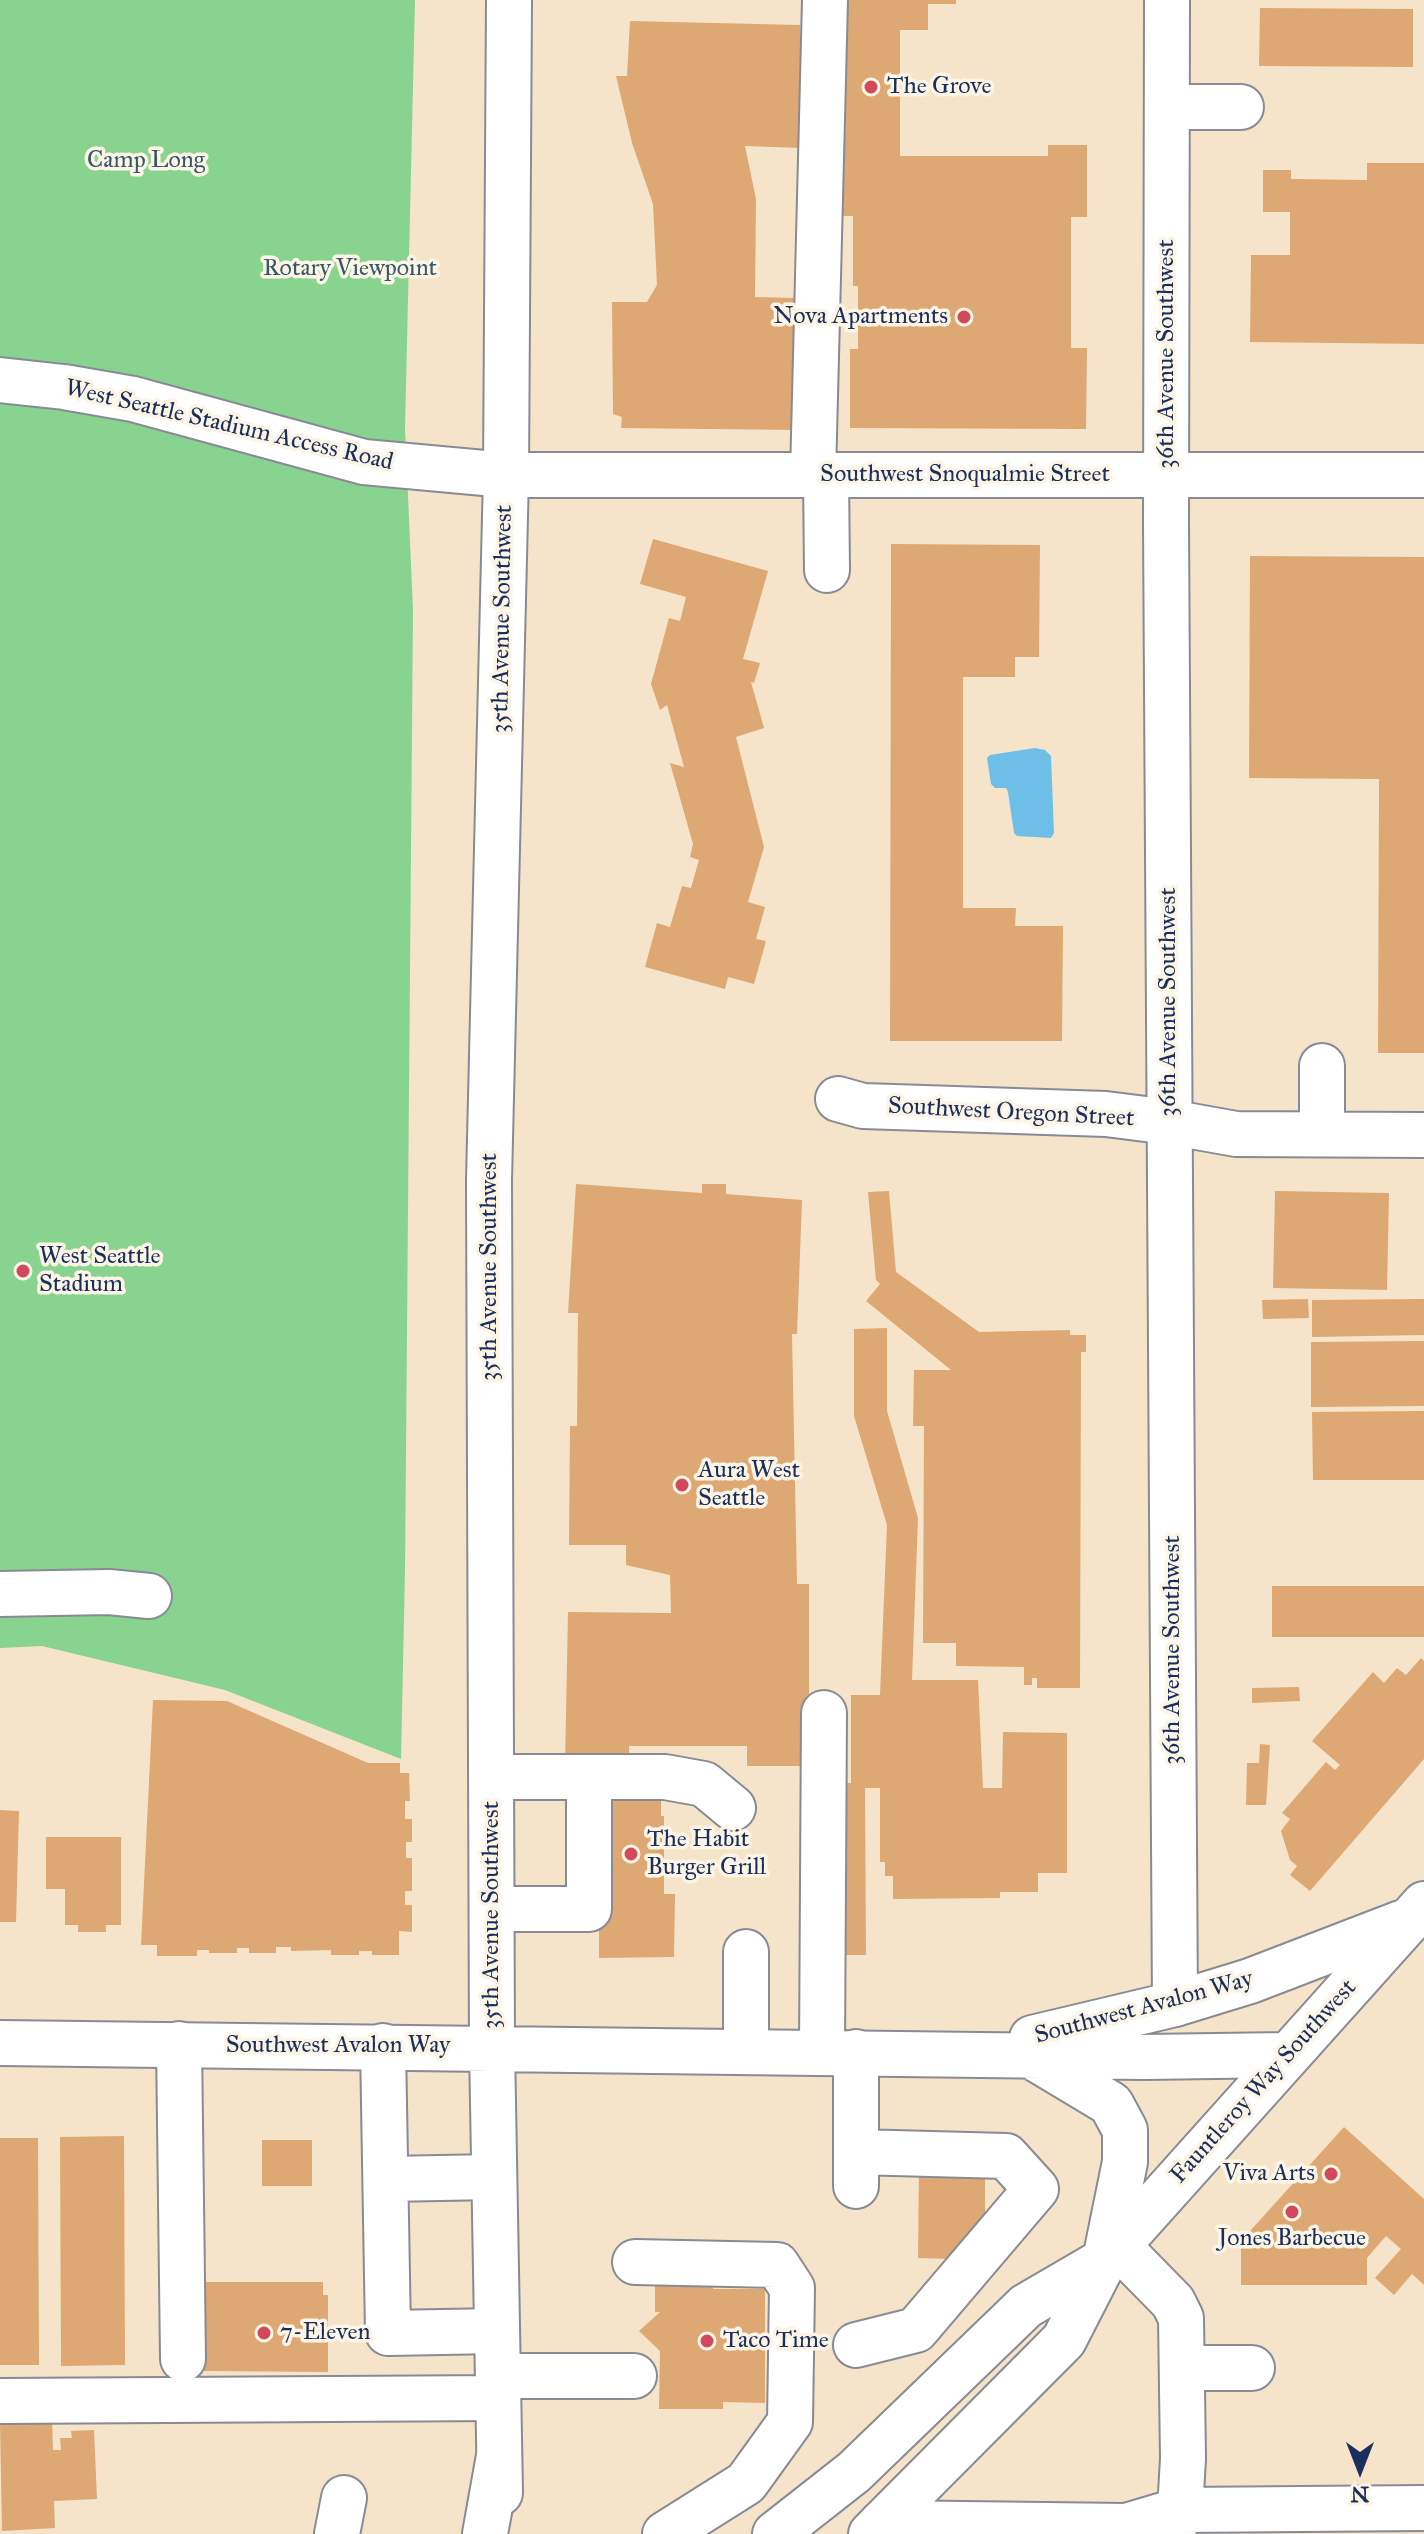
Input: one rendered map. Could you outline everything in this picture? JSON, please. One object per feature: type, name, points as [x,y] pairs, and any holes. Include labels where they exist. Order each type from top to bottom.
[{"type":"main road","name":"35th Avenue Southwest","points":[[501,2534],[492,2047],[489,1180],[506,475],[509,0]]},
{"type":"main road","points":[[825,0],[820,475],[827,570]]},
{"type":"main road","name":"36th Avenue Southwest","points":[[1167,0],[1166,475],[1175,2004]]},
{"type":"main road","points":[[1167,107],[1241,107]]},
{"type":"main road","name":"West Seattle Stadium Access Road","points":[[0,380],[133,399],[364,462],[506,475]]},
{"type":"main road","name":"Southwest Snoqualmie Street","points":[[506,475],[1424,475]]},
{"type":"main road","points":[[1322,1066],[1322,1134]]},
{"type":"main road","name":"Southwest Oregon Street","points":[[838,1099],[863,1106],[1106,1114],[1236,1134],[1424,1135]]},
{"type":"main road","points":[[0,1594],[109,1592],[149,1596]]},
{"type":"main road","points":[[824,1713],[839,2052],[856,2169],[1006,2156],[1036,2189],[916,2330],[856,2345]]},
{"type":"main road","points":[[492,1777],[665,1777],[704,1784],[733,1808]]},
{"type":"main road","points":[[492,1909],[589,1909],[589,1777]]},
{"type":"main road","name":"Southwest Avalon Way","points":[[965,2054],[1175,2004],[1250,1981],[1417,1911]]},
{"type":"main road","name":"Fauntleroy Way Southwest","points":[[876,2529],[1064,2340],[1112,2253],[1417,1911]]},
{"type":"main road","points":[[746,1952],[746,2051]]},
{"type":"main road","points":[[1144,2057],[1175,2004]]},
{"type":"main road","name":"Southwest Avalon Way","points":[[0,2043],[1144,2057],[1287,2055]]},
{"type":"main road","points":[[179,2044],[183,2359]]},
{"type":"main road","points":[[383,2046],[388,2333],[497,2331]]},
{"type":"main road","points":[[1028,2054],[1111,2104],[1125,2130],[1125,2162],[1112,2253],[1173,2302],[1182,2330],[1176,2522]]},
{"type":"main road","points":[[386,2179],[494,2177]]},
{"type":"main road","name":"Fauntleroy Way Southwest","points":[[775,2534],[854,2472],[1026,2306],[1112,2253]]},
{"type":"main road","points":[[635,2262],[777,2265],[792,2288],[790,2422],[746,2483],[665,2534]]},
{"type":"main road","points":[[1183,2368],[1252,2368]]},
{"type":"main road","points":[[0,2401],[498,2387],[634,2376]]},
{"type":"main road","points":[[485,2534],[499,2456]]},
{"type":"main road","points":[[876,2529],[1126,2526],[1424,2508]]},
{"type":"green space","points":[[0,0],[415,0],[405,428],[413,610],[401,1759],[225,1690],[42,1646],[0,1648]]},
{"type":"water","points":[[1035,748],[1045,750],[1051,756],[1054,833],[1051,838],[1017,836],[1006,788],[995,788],[991,784],[987,758],[990,755]]},
{"type":"building","name":"Nova Apartments","points":[[842,0],[956,0],[956,4],[928,4],[928,30],[900,30],[900,156],[1048,156],[1048,145],[1087,145],[1087,217],[1071,217],[1071,348],[1087,348],[1086,429],[850,428],[850,349],[858,349],[858,286],[853,286],[853,216],[842,216]]},
{"type":"building","points":[[1260,8],[1413,9],[1413,67],[1259,66]]},
{"type":"building","points":[[630,21],[800,25],[800,148],[745,146],[756,199],[755,297],[797,298],[801,430],[621,428],[622,417],[613,414],[612,302],[647,302],[657,285],[653,204],[632,143],[616,76],[627,76]]},
{"type":"building","points":[[1367,163],[1424,163],[1424,344],[1250,342],[1251,255],[1290,255],[1290,212],[1263,212],[1263,170],[1291,170],[1291,179],[1367,180]]},
{"type":"building","points":[[653,539],[768,571],[743,659],[760,663],[754,683],[751,682],[764,728],[736,737],[764,847],[748,902],[765,907],[756,939],[766,941],[754,984],[728,977],[725,989],[645,967],[657,923],[670,927],[682,886],[691,888],[699,860],[690,857],[693,844],[670,763],[684,767],[667,705],[660,710],[651,684],[669,618],[680,621],[686,597],[640,584]]},
{"type":"building","points":[[891,544],[1040,545],[1039,657],[1015,657],[1015,677],[963,677],[963,908],[1016,908],[1015,926],[1063,926],[1062,1041],[890,1041]]},
{"type":"building","points":[[1250,556],[1424,557],[1424,1053],[1378,1053],[1379,779],[1249,778]]},
{"type":"building","name":"Aura West Seattle","points":[[576,1184],[702,1193],[702,1184],[726,1184],[726,1194],[802,1200],[797,1334],[792,1334],[797,1584],[809,1584],[809,1766],[747,1766],[747,1746],[629,1746],[629,1766],[565,1766],[568,1612],[671,1613],[670,1575],[626,1565],[626,1545],[569,1545],[570,1426],[577,1426],[578,1313],[568,1313]]},
{"type":"building","points":[[889,1191],[896,1272],[979,1332],[1070,1330],[1070,1335],[1086,1335],[1086,1352],[1081,1352],[1080,1688],[1037,1688],[1037,1678],[1032,1678],[1032,1685],[1024,1685],[1024,1667],[956,1666],[956,1643],[923,1643],[924,1426],[913,1426],[914,1370],[951,1370],[866,1301],[880,1284],[876,1280],[868,1192]]},
{"type":"building","points":[[1275,1191],[1389,1193],[1387,1290],[1273,1288]]},
{"type":"building","points":[[1308,1299],[1309,1318],[1263,1319],[1262,1300]]},
{"type":"building","points":[[1424,1299],[1424,1335],[1312,1337],[1312,1300]]},
{"type":"building","points":[[887,1328],[887,1411],[918,1518],[912,1680],[978,1680],[983,1788],[1002,1788],[1003,1732],[1067,1733],[1067,1873],[1038,1873],[1038,1892],[1000,1892],[1000,1898],[893,1899],[893,1876],[885,1876],[885,1862],[880,1862],[880,1788],[865,1788],[866,1955],[838,1955],[837,1783],[851,1783],[851,1695],[880,1695],[887,1525],[854,1416],[854,1329]]},
{"type":"building","points":[[1424,1341],[1424,1406],[1311,1407],[1311,1342]]},
{"type":"building","points":[[1424,1411],[1424,1480],[1313,1480],[1312,1412]]},
{"type":"building","points":[[1272,1586],[1424,1586],[1424,1637],[1272,1637]]},
{"type":"building","points":[[1421,1658],[1424,1661],[1424,1759],[1310,1891],[1290,1875],[1297,1866],[1290,1860],[1281,1831],[1290,1819],[1282,1813],[1326,1762],[1335,1770],[1340,1765],[1312,1741],[1373,1672],[1384,1683],[1397,1668],[1406,1675]]},
{"type":"building","points":[[1299,1687],[1300,1701],[1252,1703],[1252,1688]]},
{"type":"building","points":[[153,1700],[227,1701],[368,1763],[400,1763],[400,1773],[409,1773],[410,1801],[405,1801],[405,1819],[412,1819],[412,1842],[406,1842],[406,1858],[412,1858],[412,1891],[405,1891],[405,1905],[412,1905],[412,1932],[399,1931],[399,1955],[372,1955],[372,1951],[359,1951],[359,1955],[331,1955],[331,1950],[291,1951],[291,1947],[276,1947],[276,1953],[249,1953],[249,1948],[237,1948],[237,1953],[197,1950],[197,1956],[157,1956],[157,1945],[141,1945]]},
{"type":"building","points":[[1260,1744],[1270,1745],[1266,1805],[1246,1805],[1247,1763],[1259,1763]]},
{"type":"building","name":"The Habit Burger Grill","points":[[611,1797],[661,1797],[661,1816],[664,1816],[664,1894],[675,1894],[674,1957],[599,1958],[599,1918]]},
{"type":"building","points":[[0,1810],[19,1811],[16,1922],[0,1922]]},
{"type":"building","points":[[46,1837],[121,1837],[121,1925],[106,1925],[106,1932],[78,1932],[78,1925],[65,1925],[65,1889],[46,1889]]},
{"type":"building","points":[[1344,2127],[1424,2199],[1424,2285],[1412,2274],[1394,2295],[1375,2278],[1401,2249],[1386,2236],[1367,2258],[1367,2285],[1241,2285],[1241,2241]]},
{"type":"building","points":[[124,2136],[125,2365],[61,2366],[60,2137]]},
{"type":"building","points":[[0,2138],[38,2138],[39,2365],[0,2365]]},
{"type":"building","points":[[262,2140],[312,2140],[312,2186],[262,2186]]},
{"type":"building","points":[[919,2164],[985,2173],[985,2222],[952,2259],[918,2258]]},
{"type":"building","name":"Taco Time","points":[[713,2269],[713,2289],[765,2289],[765,2403],[723,2402],[723,2409],[659,2409],[660,2351],[639,2331],[660,2312],[655,2312],[655,2283]]},
{"type":"building","name":"7-Eleven","points":[[203,2282],[323,2282],[323,2295],[328,2295],[328,2372],[199,2371]]},
{"type":"building","points":[[52,2419],[53,2450],[61,2450],[60,2438],[72,2438],[71,2431],[94,2430],[97,2499],[54,2501],[55,2528],[2,2531],[0,2422]]},
{"type":"place","name":"The Grove","points":[[871,87]]},
{"type":"place","name":"Nova Apartments","points":[[964,317]]},
{"type":"place","name":"West Seattle Stadium","points":[[23,1271]]},
{"type":"place","name":"Aura West Seattle","points":[[682,1485]]},
{"type":"place","name":"The Habit Burger Grill","points":[[631,1854]]},
{"type":"place","name":"Viva Arts","points":[[1331,2174]]},
{"type":"place","name":"Jones Barbecue","points":[[1292,2212]]},
{"type":"place","name":"7-Eleven","points":[[264,2333]]},
{"type":"place","name":"Taco Time","points":[[707,2341]]},
{"type":"park label","name":"Camp Long","points":[[146,161]]},
{"type":"park label","name":"Rotary Viewpoint","points":[[350,269]]}]
